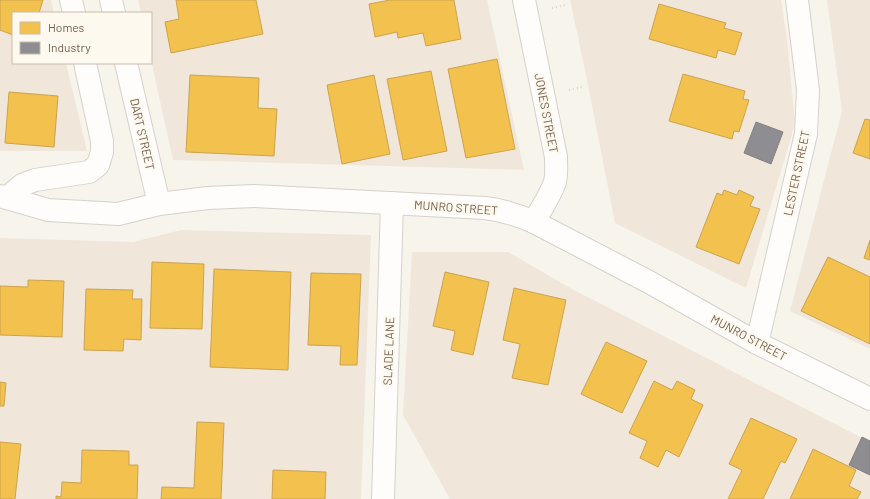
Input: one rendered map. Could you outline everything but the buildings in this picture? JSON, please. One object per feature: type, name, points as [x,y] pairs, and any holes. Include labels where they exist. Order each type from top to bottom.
[{"type":"street","points":[[71,0],[74,12]]},
{"type":"street","points":[[111,0],[114,12]]},
{"type":"street","name":"JONES STREET","points":[[524,0],[556,157],[557,170],[555,181],[534,222]]},
{"type":"street","name":"LESTER STREET","points":[[757,343],[806,134],[808,90],[796,0]]},
{"type":"street","points":[[3,197],[22,185],[35,180],[89,172],[98,165],[102,152],[102,141],[85,64]]},
{"type":"street","name":"DART STREET","points":[[126,64],[159,204]]},
{"type":"street","name":"MUNRO STREET","points":[[3,197],[48,210],[118,214],[159,204],[208,198],[254,196],[500,210],[515,214],[534,222],[649,282],[757,343],[870,399]]},
{"type":"street","name":"SLADE LANE","points":[[383,499],[392,203]]},
{"type":"shaded area","points":[[0,0],[51,0],[54,12],[12,12],[12,64],[66,64],[87,151],[0,151]]},
{"type":"shaded area","points":[[138,0],[487,0],[524,170],[173,160],[152,64],[152,12],[141,12]]},
{"type":"shaded area","points":[[570,0],[781,0],[787,39],[795,124],[746,288],[615,223]]},
{"type":"shaded area","points":[[827,0],[870,0],[870,349],[790,311],[842,111]]},
{"type":"shaded area","points":[[181,230],[371,235],[361,499],[0,499],[0,238],[133,242]]},
{"type":"shaded area","points":[[412,252],[508,252],[574,290],[870,442],[870,499],[450,499],[403,415]]}]
